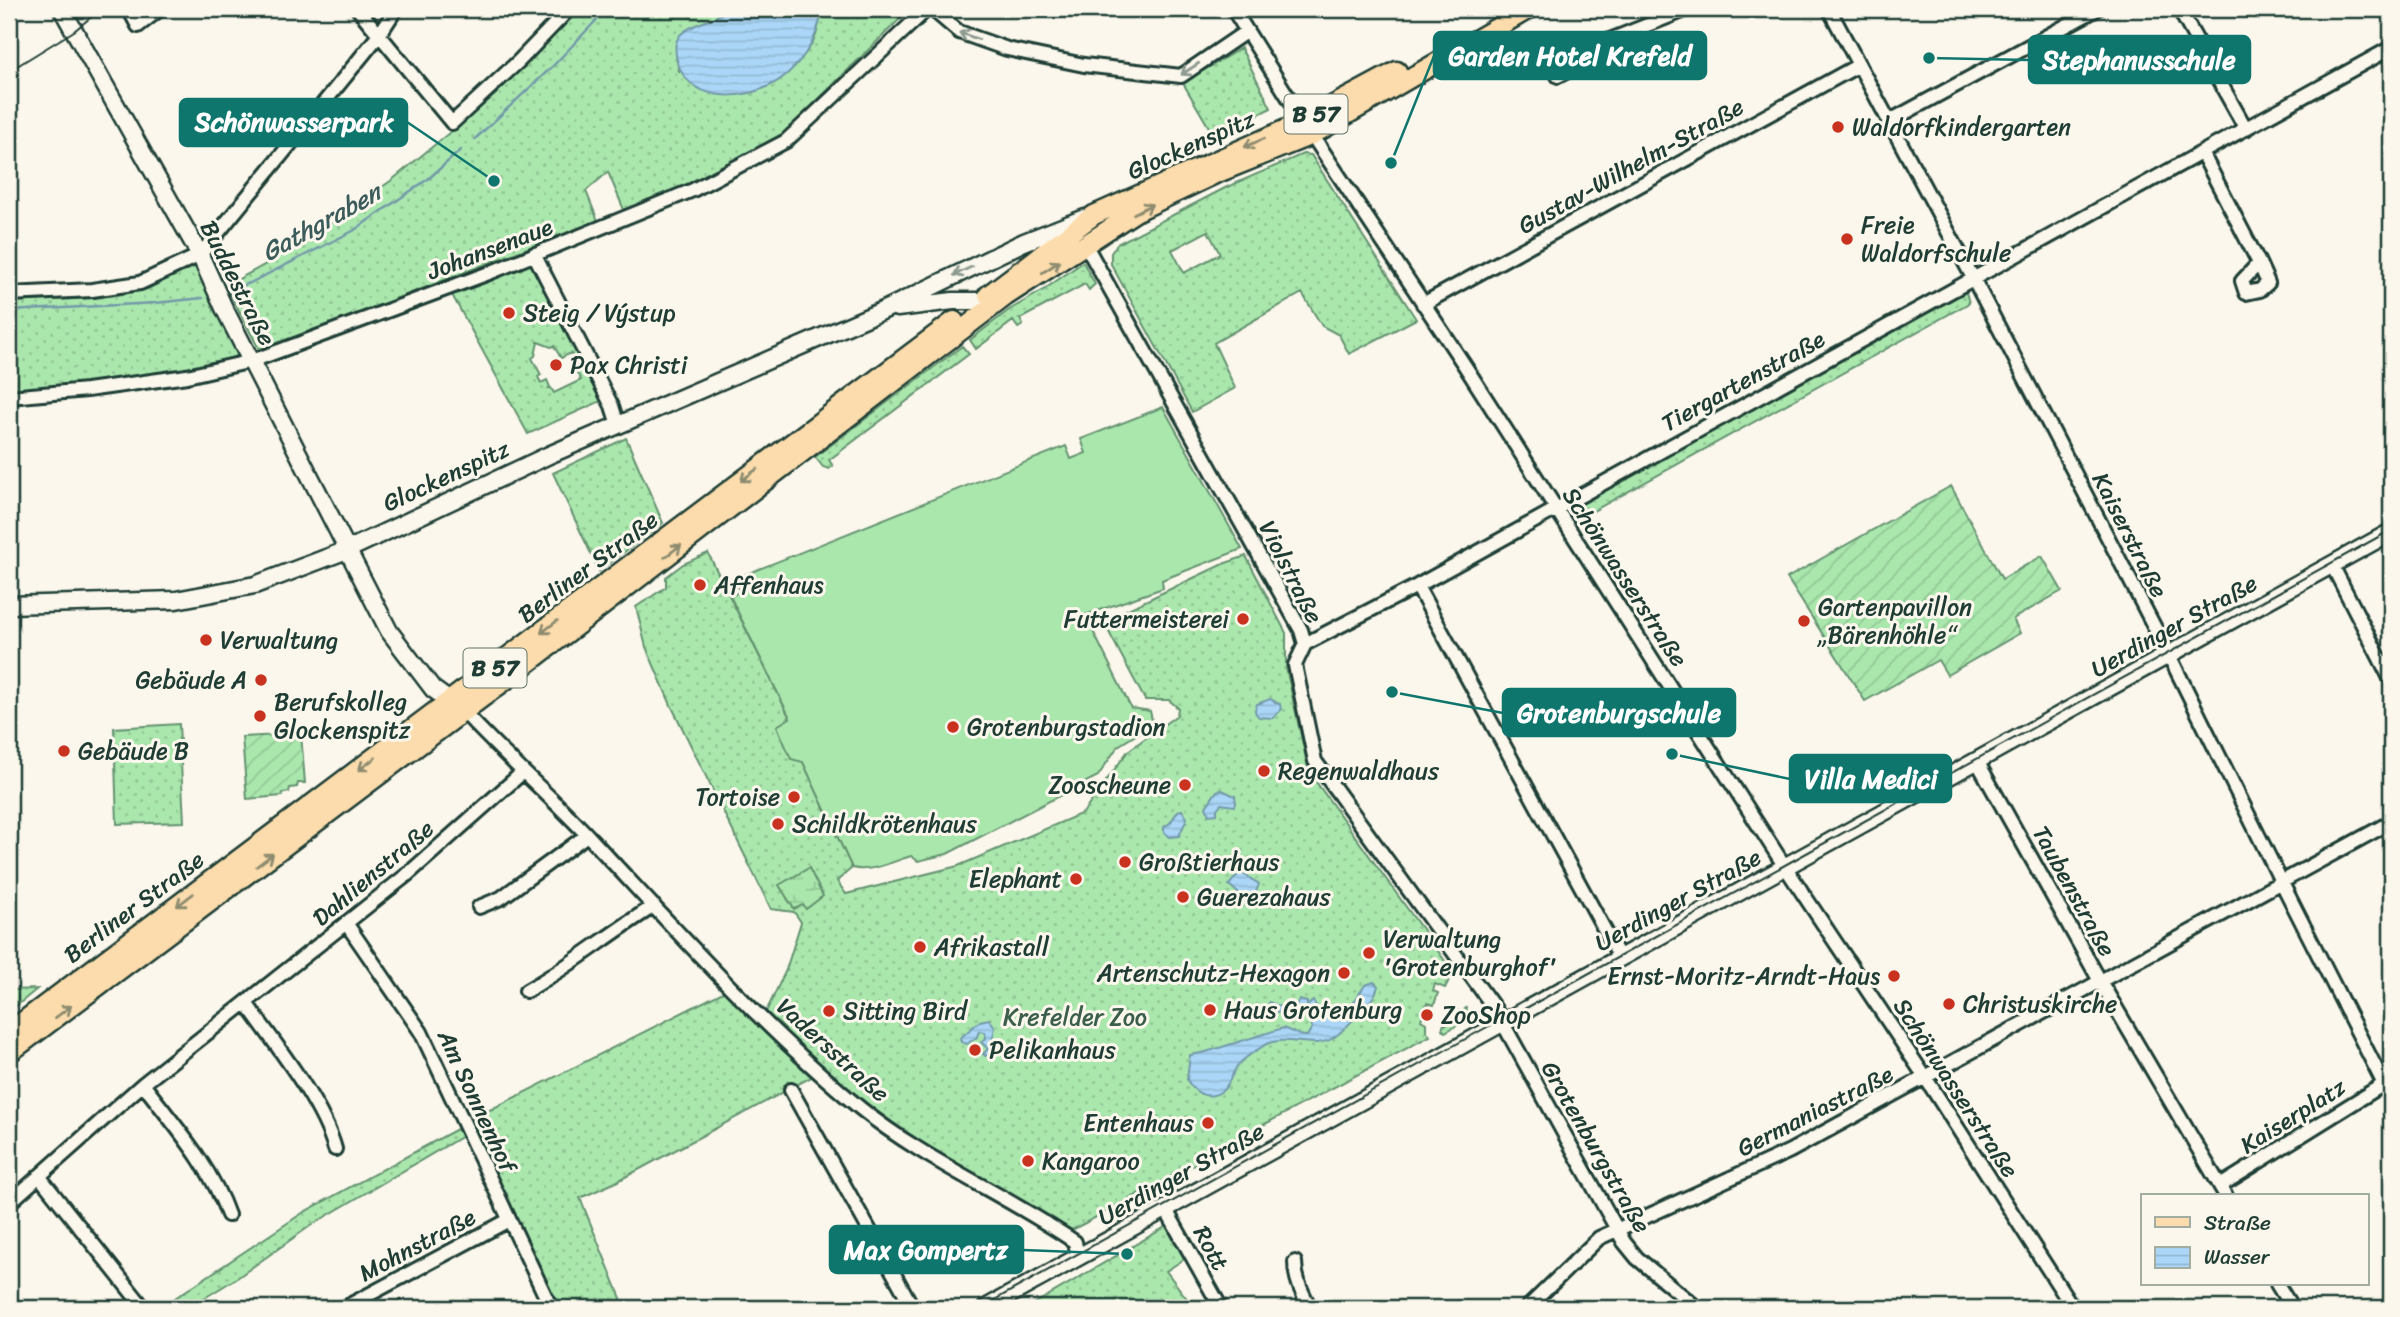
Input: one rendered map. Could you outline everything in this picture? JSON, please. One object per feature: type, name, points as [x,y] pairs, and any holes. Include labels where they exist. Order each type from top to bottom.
[{"type":"main road","name":"Glockenspitz","points":[[9,605],[176,600],[255,585],[347,550],[618,425],[884,310],[1024,242],[1308,128],[1510,9]]},
{"type":"main road","name":"Glockenspitz","points":[[1085,244],[1137,211],[1308,128],[1529,9]]},
{"type":"main road","name":"Buddestraße","points":[[63,11],[200,256],[347,550]]},
{"type":"main road","name":"Berliner Straße","points":[[9,1053],[1094,215]]},
{"type":"main road","name":"Berliner Straße","points":[[9,1032],[457,706],[1006,296],[1085,244]]},
{"type":"main road","name":"Glockenspitz","points":[[884,310],[1006,296]]},
{"type":"main road","name":"Uerdinger Straße","points":[[986,1308],[2391,532]]},
{"type":"main road","name":"Vadersstraße","points":[[347,550],[389,631],[433,689],[457,706]]},
{"type":"street","points":[[129,9],[138,26],[160,9]]},
{"type":"street","points":[[358,9],[452,123],[519,61],[569,9]]},
{"type":"street","points":[[9,294],[92,290],[140,283],[200,256],[379,35],[396,9]]},
{"type":"street","name":"Johansenaue","points":[[9,397],[88,390],[187,376],[252,361],[534,254],[693,190],[786,141],[927,9]]},
{"type":"street","points":[[932,9],[959,32],[1007,49],[1084,65],[1181,75],[1247,31]]},
{"type":"street","name":"Schönwasserstraße","points":[[1233,9],[1785,867],[1925,1077],[2073,1308]]},
{"type":"street","points":[[1558,76],[1594,57],[1607,41],[1688,9]]},
{"type":"street","name":"Kaiserstraße","points":[[1829,9],[2169,654],[2384,1084]]},
{"type":"street","points":[[1888,122],[2097,9]]},
{"type":"street","points":[[2179,9],[2246,129]]},
{"type":"street","name":"Tiergartenstraße","points":[[1304,644],[1417,586],[2391,48]]},
{"type":"street","name":"Gustav-Wilhelm-Straße","points":[[1423,304],[1859,65]]},
{"type":"street","points":[[2202,153],[2259,263]]},
{"type":"street","name":"Violstraße","points":[[1085,244],[1300,630],[1304,644],[1296,665],[1315,761],[1503,1023]]},
{"type":"street","points":[[534,254],[612,406],[618,425]]},
{"type":"street","points":[[2332,565],[2391,680]]},
{"type":"street","points":[[1417,586],[1620,958]]},
{"type":"street","name":"Vadersstraße","points":[[457,706],[587,835],[732,990],[860,1108],[902,1139],[1041,1219],[1074,1242],[1078,1257]]},
{"type":"street","name":"Taubenstraße","points":[[1977,761],[2100,981],[2223,1191]]},
{"type":"street","name":"Dahlienstraße","points":[[9,1203],[143,1084],[408,874],[523,772]]},
{"type":"street","name":"Germaniastraße","points":[[1527,1308],[1596,1241],[1616,1229],[1790,1151],[2391,822]]},
{"type":"street","points":[[479,907],[501,898],[587,835]]},
{"type":"street","points":[[526,991],[557,973],[618,928],[654,906]]},
{"type":"street","name":"Am Sonnenhof","points":[[346,923],[422,1032],[551,1308]]},
{"type":"street","points":[[246,1003],[295,1073],[330,1131],[335,1149]]},
{"type":"street","name":"Grotenburgstraße","points":[[1503,1023],[1616,1229],[1637,1258],[1697,1308]]},
{"type":"street","points":[[143,1084],[198,1158],[220,1192],[228,1214]]},
{"type":"street","name":"Kaiserplatz","points":[[2223,1191],[2384,1084],[2391,1098]]},
{"type":"street","points":[[791,1090],[914,1308]]},
{"type":"street","points":[[39,1176],[144,1308]]},
{"type":"street","name":"Rott","points":[[1166,1208],[1221,1308]]},
{"type":"street","name":"Mohnstraße","points":[[344,1308],[509,1220]]},
{"type":"street","points":[[1295,1262],[1298,1287],[1310,1308]]},
{"type":"street","points":[[2278,1286],[2292,1308]]},
{"type":"green space","points":[[579,9],[728,9],[682,35],[677,42],[676,54],[679,71],[771,85],[791,69],[808,50],[826,9],[910,9],[781,136],[693,183],[624,210],[608,172],[586,191],[598,221],[260,351],[226,286],[321,230],[392,180],[495,95]]},
{"type":"green space","points":[[1241,48],[1271,108],[1214,136],[1183,83]]},
{"type":"green space","points":[[1303,154],[1311,155],[1416,319],[1349,354],[1339,335],[1322,326],[1302,293],[1214,343],[1235,388],[1192,412],[1111,264],[1111,253],[1117,244],[1225,188]],"holes":[[[1208,231],[1220,254],[1184,273],[1172,250]]]},
{"type":"green space","points":[[531,262],[601,401],[528,434],[451,293]],"holes":[[[538,342],[554,346],[561,358],[571,353],[580,371],[577,373],[581,380],[554,393],[547,380],[541,383],[538,377],[541,375],[532,358],[535,356]]]},
{"type":"green space","points":[[1083,262],[1095,284],[1089,290],[1085,284],[1020,319],[1023,325],[1018,328],[1013,321],[976,349],[970,340],[1009,310]]},
{"type":"green space","points":[[196,263],[246,358],[92,385],[9,391],[9,302],[95,298],[148,289]]},
{"type":"green space","points":[[1966,292],[1969,303],[1575,521],[1572,509]]},
{"type":"green space","points":[[962,346],[969,354],[829,460],[833,466],[829,469],[823,467],[815,457]]},
{"type":"green space","points":[[1163,407],[1242,549],[1162,580],[1163,588],[1085,615],[1131,708],[1150,711],[1152,720],[1147,728],[1118,746],[1098,776],[947,854],[918,861],[911,856],[874,868],[852,868],[803,762],[791,759],[777,726],[790,718],[730,596],[740,592],[734,579],[1066,446],[1071,459],[1086,453],[1081,439]]},
{"type":"green space","points":[[626,438],[663,523],[599,571],[553,473]]},
{"type":"green space","points":[[1951,486],[2002,579],[2042,556],[2062,591],[2013,619],[2020,633],[1947,675],[1938,660],[1865,701],[1787,578]]},
{"type":"green space","name":"Krefelder Zoo","points":[[708,553],[790,718],[803,762],[852,868],[837,881],[846,894],[958,866],[1083,813],[1128,751],[1177,715],[1178,708],[1169,700],[1145,700],[1103,621],[1223,564],[1246,556],[1286,633],[1286,668],[1309,772],[1453,972],[1445,988],[1435,984],[1433,991],[1438,993],[1434,1005],[1427,1003],[1421,1020],[1426,1023],[1430,1036],[1072,1230],[909,1137],[832,1077],[765,1014],[786,970],[801,922],[794,912],[771,909],[671,705],[646,647],[636,607],[666,587],[666,577],[683,564]]},
{"type":"green space","points":[[179,724],[184,822],[117,824],[114,728]]},
{"type":"green space","points":[[301,734],[305,783],[298,783],[297,787],[290,788],[289,792],[283,793],[282,796],[247,799],[242,737]]},
{"type":"green space","points":[[809,868],[823,896],[806,909],[803,905],[794,909],[779,885]]},
{"type":"green space","points":[[37,989],[9,1012],[9,990]]},
{"type":"green space","points":[[729,989],[817,1074],[614,1183],[580,1198],[625,1308],[556,1308],[470,1120]]},
{"type":"green space","points":[[1466,1008],[1472,1017],[1445,1032],[1442,1029],[1444,1024],[1448,1024],[1453,1009],[1462,1012]]},
{"type":"green space","points":[[457,1129],[464,1135],[313,1224],[237,1278],[188,1308],[160,1308],[304,1212]]},
{"type":"green space","points":[[1169,1225],[1186,1258],[1166,1271],[1194,1308],[1027,1308]]},
{"type":"water","points":[[728,9],[826,9],[809,48],[785,76],[758,90],[729,95],[715,94],[691,84],[683,74],[676,50],[681,34]]},
{"type":"water","points":[[1270,699],[1280,704],[1281,710],[1273,718],[1259,717],[1255,711],[1257,704]]},
{"type":"water","points":[[1222,790],[1235,796],[1236,804],[1221,804],[1217,814],[1209,815],[1206,807],[1217,791]]},
{"type":"water","points":[[1182,810],[1187,818],[1179,836],[1170,837],[1164,832],[1164,827]]},
{"type":"water","points":[[1240,872],[1259,884],[1254,897],[1247,901],[1229,885]]},
{"type":"water","points":[[1374,982],[1378,986],[1371,1000],[1333,1038],[1317,1043],[1282,1041],[1265,1045],[1241,1062],[1225,1088],[1213,1095],[1198,1092],[1187,1080],[1190,1055],[1283,1028],[1307,1036],[1312,1028],[1309,1011],[1302,1010],[1296,1016],[1267,1011],[1269,1002],[1287,1009],[1295,1007],[1299,1000],[1307,1002],[1307,1006],[1313,1001],[1322,1014],[1337,1013],[1344,1017],[1365,985]]},
{"type":"water","points":[[989,1019],[995,1027],[992,1042],[1001,1044],[1002,1047],[994,1054],[985,1056],[983,1054],[988,1049],[981,1042],[986,1038],[985,1032],[979,1031],[977,1037],[967,1044],[961,1042],[960,1038],[980,1021]]},
{"type":"waterway","name":"Gathgraben","points":[[475,139],[552,67],[607,9]]},
{"type":"waterway","name":"Gathgraben","points":[[226,291],[250,283],[353,231],[428,179],[461,150]]},
{"type":"waterway","name":"Gathgraben","points":[[9,311],[203,298]]},
{"type":"tram line","points":[[9,71],[74,31],[101,9]]},
{"type":"tram line","points":[[980,1308],[2391,530]]},
{"type":"place","name":"Stephanusschule","points":[[1929,58]]},
{"type":"place","name":"Waldorfkindergarten","points":[[1838,127]]},
{"type":"place","name":"Garden Hotel Krefeld","points":[[1391,163]]},
{"type":"place","name":"Schönwasserpark","points":[[494,181]]},
{"type":"place","name":"Freie Waldorfschule","points":[[1847,239]]},
{"type":"place","name":"Steig / Výstup","points":[[509,313]]},
{"type":"place","name":"Pax Christi","points":[[556,365]]},
{"type":"place","name":"Affenhaus","points":[[700,585]]},
{"type":"place","name":"Futtermeisterei","points":[[1243,619]]},
{"type":"place","name":"Gartenpavillon „Bärenhöhle“","points":[[1804,621]]},
{"type":"place","name":"Verwaltung","points":[[206,640]]},
{"type":"place","name":"Gebäude A","points":[[261,680]]},
{"type":"place","name":"Grotenburgschule","points":[[1392,692]]},
{"type":"place","name":"Berufskolleg Glockenspitz","points":[[260,716]]},
{"type":"place","name":"Grotenburgstadion","points":[[953,727]]},
{"type":"place","name":"Gebäude B","points":[[64,751]]},
{"type":"place","name":"Villa Medici","points":[[1672,754]]},
{"type":"place","name":"Regenwaldhaus","points":[[1264,771]]},
{"type":"place","name":"Zooscheune","points":[[1185,785]]},
{"type":"place","name":"Tortoise","points":[[794,797]]},
{"type":"place","name":"Schildkrötenhaus","points":[[778,824]]},
{"type":"place","name":"Großtierhaus","points":[[1125,862]]},
{"type":"place","name":"Elephant","points":[[1076,879]]},
{"type":"place","name":"Guerezahaus","points":[[1183,897]]},
{"type":"place","name":"Afrikastall","points":[[920,947]]},
{"type":"place","name":"Verwaltung 'Grotenburghof'","points":[[1369,953]]},
{"type":"place","name":"Artenschutz-Hexagon","points":[[1344,973]]},
{"type":"place","name":"Ernst-Moritz-Arndt-Haus","points":[[1894,976]]},
{"type":"place","name":"Christuskirche","points":[[1949,1004]]},
{"type":"place","name":"Haus Grotenburg","points":[[1210,1010]]},
{"type":"place","name":"Sitting Bird","points":[[829,1011]]},
{"type":"place","name":"ZooShop","points":[[1427,1015]]},
{"type":"place","name":"Pelikanhaus","points":[[975,1050]]},
{"type":"place","name":"Entenhaus","points":[[1208,1123]]},
{"type":"place","name":"Kangaroo","points":[[1028,1161]]},
{"type":"place","name":"Max Gompertz","points":[[1127,1254]]}]
